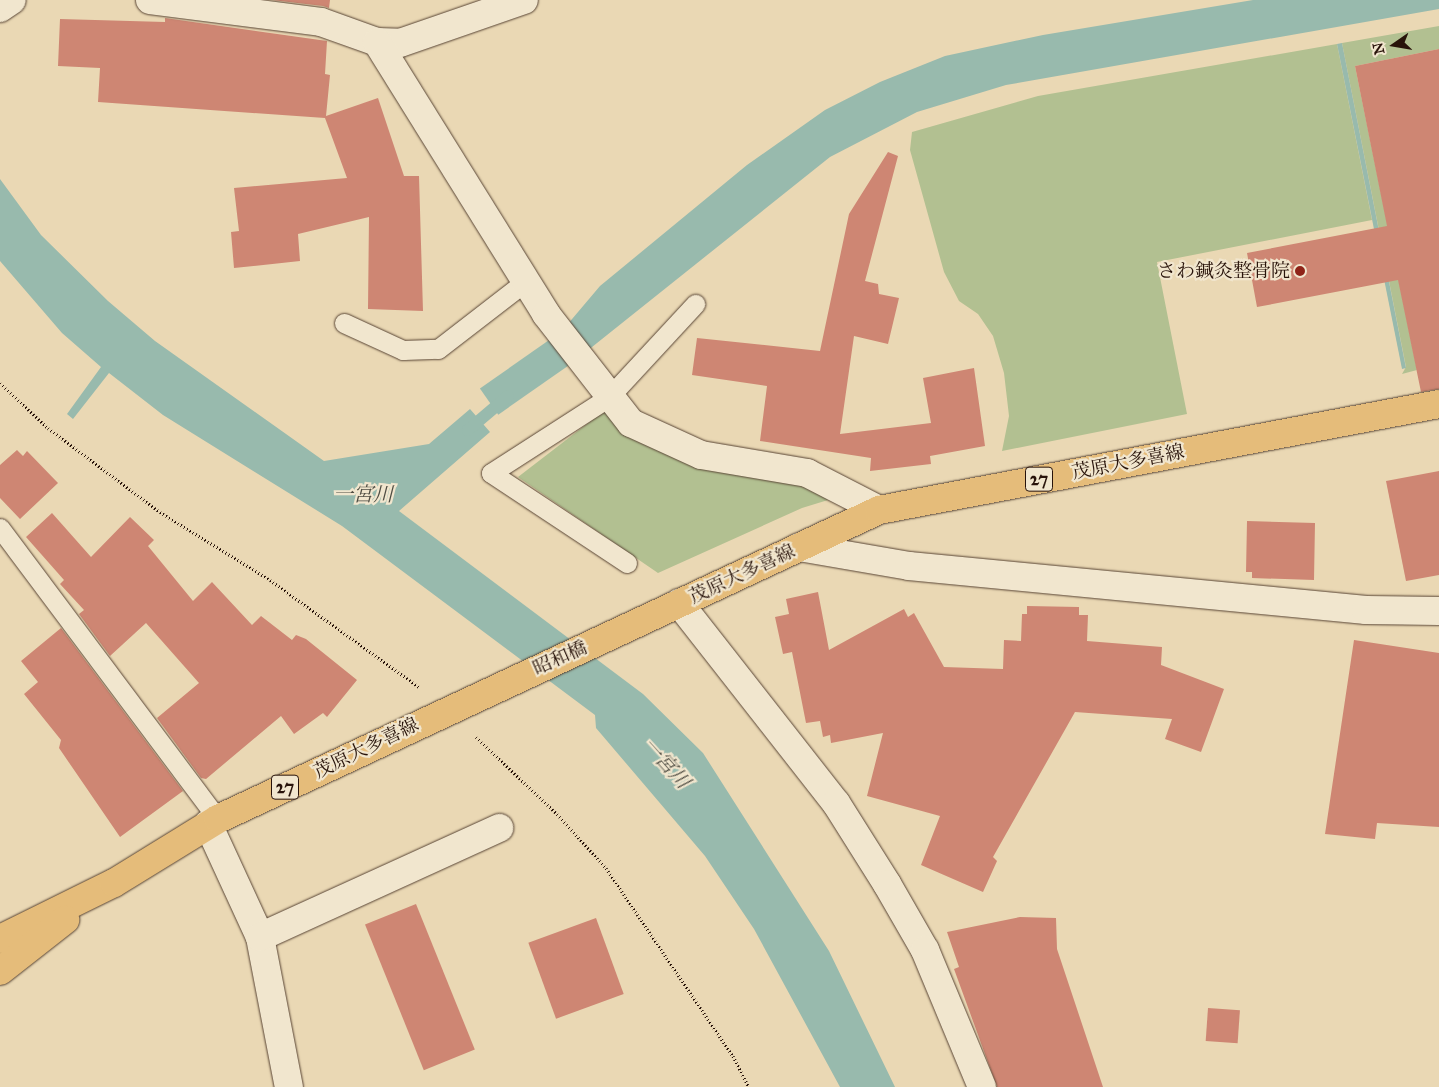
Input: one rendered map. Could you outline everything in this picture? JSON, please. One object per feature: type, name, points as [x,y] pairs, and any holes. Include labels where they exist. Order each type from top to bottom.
[{"type":"main road","name":"茂原大多喜線","points":[[669,608],[879,510],[1439,404]]},
{"type":"main road","name":"昭和橋","points":[[462,702],[669,608]]},
{"type":"main road","name":"茂原大多喜線","points":[[0,939],[114,883],[213,822],[462,702]]},
{"type":"main road","name":"茂原大多喜線","points":[[0,971],[114,883]]},
{"type":"street","points":[[150,0],[321,22],[376,42],[400,43],[424,37],[524,0]]},
{"type":"street","points":[[376,42],[546,314],[631,424],[673,446],[807,473],[879,510]]},
{"type":"street","points":[[799,547],[929,568],[1366,610],[1439,611]]},
{"type":"street","points":[[669,608],[836,803],[887,884],[925,950],[982,1087]]},
{"type":"street","points":[[213,822],[260,937],[289,1087]]},
{"type":"street","points":[[260,937],[499,828]]},
{"type":"lane","points":[[344,323],[403,350],[438,349],[526,282]]},
{"type":"lane","points":[[627,563],[491,473],[609,397],[695,304]]},
{"type":"lane","points":[[0,528],[213,822]]},
{"type":"green space","points":[[1439,26],[1439,49],[1355,66],[1417,370],[1402,374],[1406,367],[1342,43]]},
{"type":"green space","points":[[1337,44],[1372,220],[1157,262],[1187,414],[1002,451],[1009,416],[1004,373],[993,336],[978,314],[959,301],[944,272],[910,150],[912,132],[1038,96]]},
{"type":"green space","points":[[605,410],[810,484],[828,500],[802,508],[658,573],[518,477]]},
{"type":"water","points":[[1253,0],[1439,0],[1439,9],[1006,85],[917,112],[830,157],[587,351],[567,325],[600,286],[747,165],[825,110],[880,82],[945,56],[1043,35]]},
{"type":"water","points":[[1342,43],[1406,368],[1402,369],[1337,44]]},
{"type":"water","name":"一宮川","points":[[0,179],[41,235],[108,301],[155,341],[324,461],[429,444],[470,409],[490,432],[399,511],[643,694],[703,753],[829,951],[895,1087],[840,1087],[754,929],[705,856],[596,728],[595,715],[342,526],[163,415],[109,373],[73,419],[67,414],[101,367],[62,333],[0,261]]},
{"type":"water","points":[[552,338],[570,364],[498,415],[480,388]]},
{"type":"building","points":[[272,0],[330,0],[329,8]]},
{"type":"building","points":[[165,18],[327,41],[325,74],[330,75],[326,116],[378,98],[404,176],[419,176],[423,311],[368,309],[369,217],[298,234],[300,261],[234,268],[231,232],[239,231],[234,188],[347,178],[325,118],[98,102],[100,68],[58,66],[60,19],[165,22]]},
{"type":"building","points":[[1439,49],[1439,389],[1421,392],[1398,280],[1257,307],[1247,253],[1387,226],[1355,66]]},
{"type":"building","points":[[888,152],[898,156],[865,281],[878,284],[879,294],[899,298],[888,344],[854,336],[840,434],[931,423],[923,378],[974,368],[985,446],[930,456],[931,464],[870,471],[871,458],[760,441],[767,386],[692,375],[697,338],[820,351],[849,214]]},
{"type":"building","points":[[17,450],[23,456],[27,451],[58,483],[20,519],[0,498],[0,465]]},
{"type":"building","points":[[1439,471],[1439,575],[1406,581],[1386,481]]},
{"type":"building","points":[[52,513],[91,557],[130,517],[154,540],[148,546],[193,601],[212,582],[252,625],[261,616],[292,640],[296,635],[306,639],[357,680],[327,717],[323,713],[294,734],[281,716],[206,779],[201,778],[157,718],[199,683],[146,623],[110,656],[79,614],[84,610],[60,584],[64,580],[26,537]]},
{"type":"building","points":[[1247,521],[1315,523],[1314,580],[1252,578],[1252,572],[1246,572]]},
{"type":"building","points":[[818,592],[829,650],[904,609],[908,617],[914,613],[944,667],[1003,669],[1004,640],[1021,641],[1022,614],[1027,614],[1027,606],[1079,607],[1079,615],[1088,615],[1087,641],[1162,647],[1161,665],[1224,689],[1201,752],[1165,739],[1172,719],[1075,712],[993,857],[997,861],[983,892],[921,865],[940,816],[867,796],[883,733],[831,743],[830,735],[823,737],[820,721],[806,723],[792,652],[783,654],[775,617],[789,614],[786,599]]},
{"type":"building","points":[[61,628],[183,791],[120,837],[59,748],[61,740],[24,694],[38,682],[21,661]]},
{"type":"building","points":[[1354,640],[1439,653],[1439,827],[1377,823],[1375,839],[1325,834]]},
{"type":"building","points":[[416,904],[475,1050],[424,1070],[365,925]]},
{"type":"building","points":[[1020,917],[1056,918],[1057,949],[1103,1087],[997,1087],[954,969],[959,967],[947,932]]},
{"type":"building","points":[[596,918],[624,994],[556,1019],[528,943]]},
{"type":"building","points":[[1208,1008],[1240,1010],[1238,1043],[1206,1041]]},
{"type":"waterway","points":[[468,430],[508,396]]},
{"type":"place","name":"さわ鍼灸整骨院","points":[[1300,271]]}]
